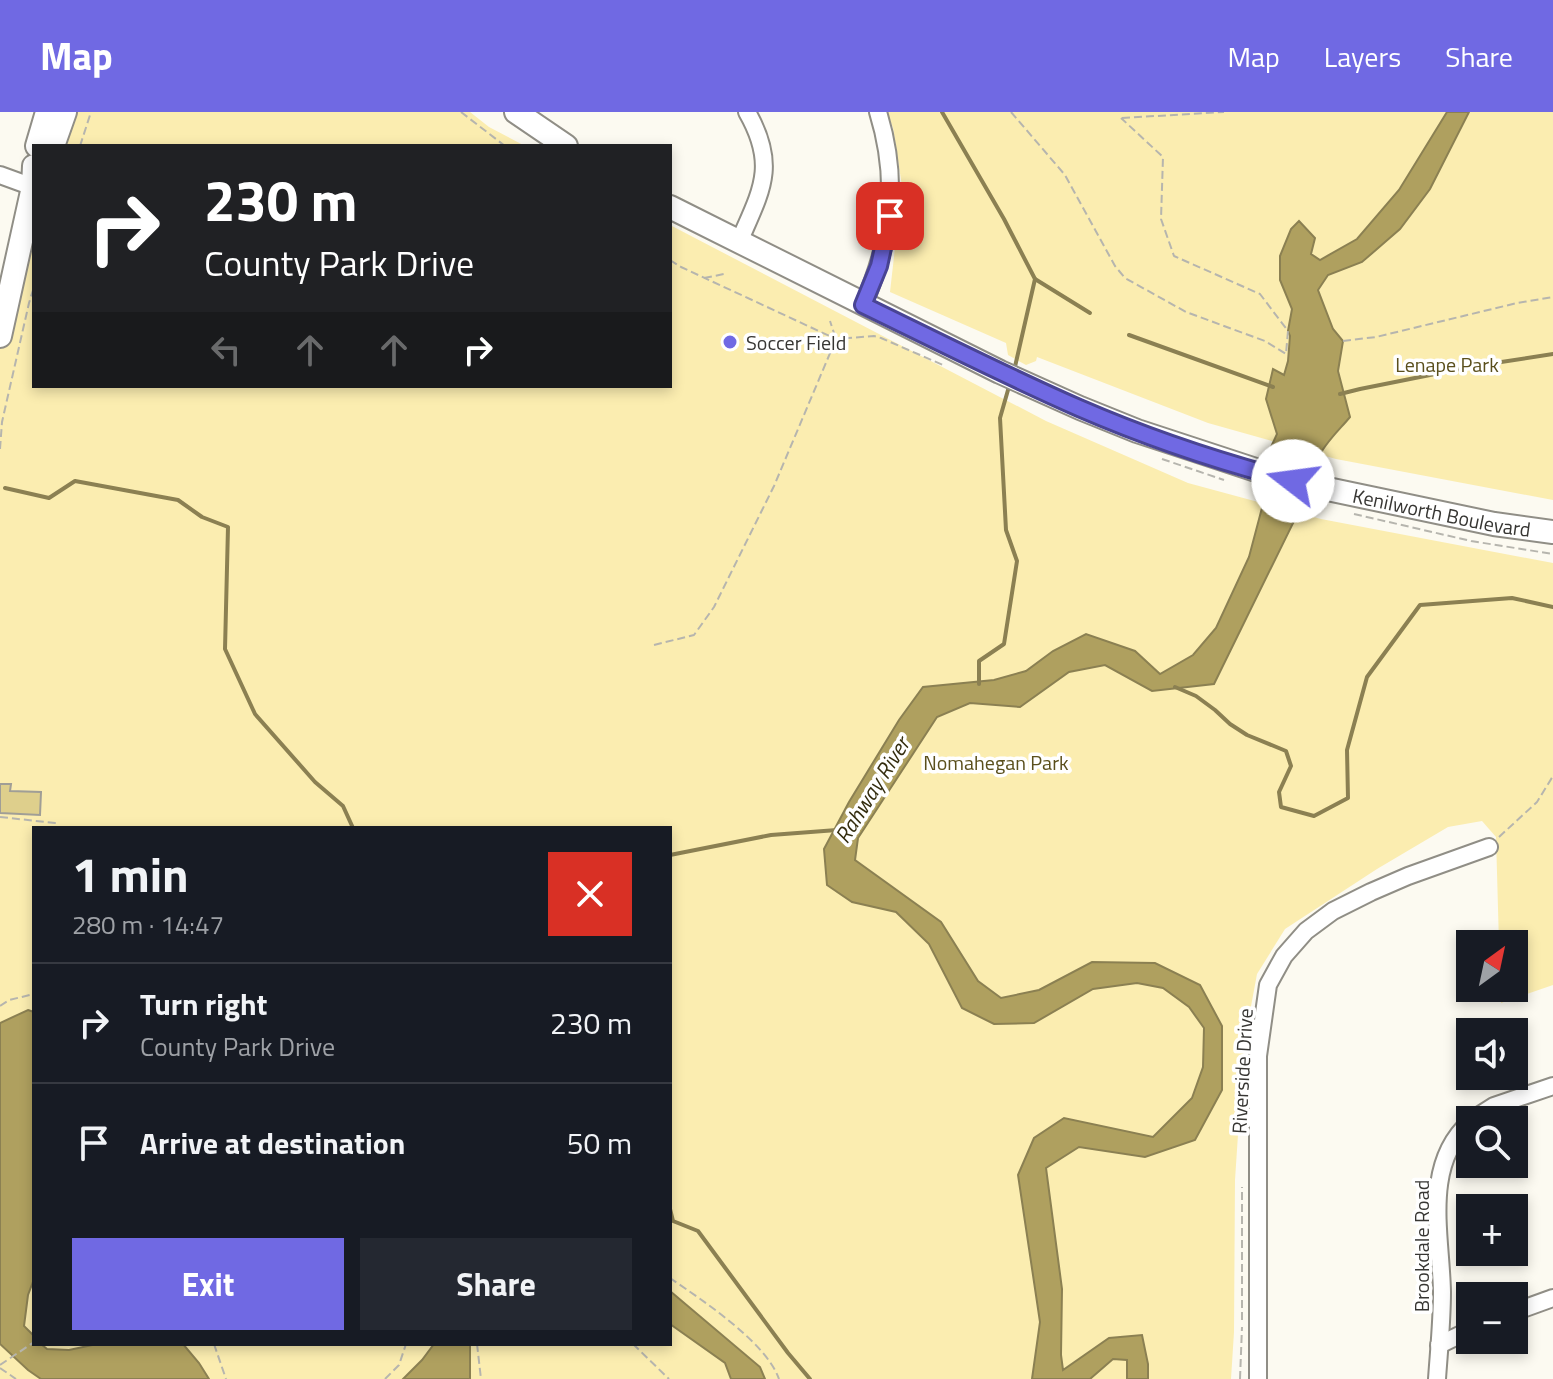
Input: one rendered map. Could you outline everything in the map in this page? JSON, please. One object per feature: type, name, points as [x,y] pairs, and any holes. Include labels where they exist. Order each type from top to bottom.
[{"type":"main road","points":[[44,128],[65,112]]},
{"type":"main road","points":[[516,112],[563,144]]},
{"type":"main road","points":[[0,336],[32,195]]},
{"type":"main road","name":"Kenilworth Boulevard","points":[[672,208],[1000,372],[1137,431],[1318,487],[1494,524],[1553,532]]},
{"type":"street","points":[[739,242],[764,180],[760,143],[747,112]]},
{"type":"street","points":[[863,305],[879,266],[890,216],[890,164],[878,112]]},
{"type":"street","points":[[0,175],[32,185]]},
{"type":"street","name":"Riverside Drive","points":[[1258,1379],[1258,1056],[1268,985],[1284,956],[1306,931],[1333,911],[1396,881],[1489,847]]},
{"type":"street","name":"Brookdale Road","points":[[1494,1106],[1553,1086]]},
{"type":"street","name":"Brookdale Road","points":[[1437,1379],[1442,1295],[1438,1182],[1446,1154],[1456,1137]]},
{"type":"street","points":[[1528,1307],[1553,1298]]},
{"type":"street","points":[[1439,1345],[1456,1337]]},
{"type":"path","points":[[81,144],[91,112]]},
{"type":"path","points":[[461,112],[502,144]]},
{"type":"path","points":[[1011,112],[1065,175],[1115,266],[1125,278],[1186,312],[1265,341],[1286,354],[1288,331],[1260,294],[1174,256],[1161,219],[1163,157],[1121,118],[1224,112]]},
{"type":"path","points":[[672,261],[836,339],[874,336],[950,368]]},
{"type":"path","points":[[703,278],[724,274]]},
{"type":"path","points":[[0,449],[2,422],[32,295]]},
{"type":"path","points":[[1343,341],[1376,337],[1553,297]]},
{"type":"path","points":[[654,645],[694,635],[714,607],[774,486],[836,339],[830,321]]},
{"type":"path","points":[[1355,514],[1471,541],[1553,554]]},
{"type":"path","points":[[1489,847],[1537,802],[1553,776]]},
{"type":"path","points":[[0,817],[55,823],[55,826]]},
{"type":"path","points":[[0,1006],[9,1000],[32,994]]},
{"type":"path","points":[[1240,1379],[1242,1183]]},
{"type":"path","points":[[672,1279],[714,1307],[774,1367],[778,1378],[784,1379]]},
{"type":"path","points":[[16,1379],[0,1367],[32,1344]]},
{"type":"path","points":[[215,1346],[226,1379]]},
{"type":"path","points":[[385,1379],[399,1365],[405,1346]]},
{"type":"path","points":[[477,1346],[481,1379]]},
{"type":"path","points":[[635,1346],[669,1379]]},
{"type":"green space","points":[[61,112],[470,112],[489,127],[521,144],[49,144]]},
{"type":"green space","name":"Lenape Park","points":[[887,112],[1553,112],[1553,500],[1336,459],[1208,423],[1037,357],[1036,361],[1026,365],[1008,355],[1006,343],[890,292],[902,186],[893,128]]},
{"type":"green space","name":"Nomahegan Park","points":[[32,194],[32,388],[672,388],[672,226],[1046,421],[1188,483],[1321,519],[1553,563],[1553,985],[1528,994],[1528,930],[1499,930],[1496,837],[1482,821],[1448,827],[1285,929],[1257,974],[1244,1044],[1235,1180],[1231,1379],[0,1379],[0,336]]},
{"type":"water","name":"Rahway River","points":[[1447,112],[1469,112],[1430,189],[1400,229],[1362,262],[1328,275],[1318,290],[1333,329],[1343,341],[1338,371],[1350,417],[1321,452],[1306,506],[1294,521],[1214,684],[1152,691],[1105,665],[1069,672],[1020,707],[970,703],[937,717],[858,838],[855,860],[941,922],[978,981],[1001,998],[1039,990],[1092,962],[1155,963],[1200,985],[1222,1026],[1222,1090],[1195,1140],[1145,1157],[1079,1147],[1046,1168],[1062,1289],[1063,1370],[1109,1338],[1142,1335],[1148,1379],[1127,1379],[1127,1360],[1113,1359],[1090,1379],[1032,1379],[1040,1322],[1018,1175],[1034,1138],[1064,1118],[1153,1137],[1192,1098],[1203,1067],[1204,1028],[1189,1007],[1163,988],[1137,983],[1093,989],[1034,1023],[994,1024],[962,1008],[929,944],[896,912],[852,902],[827,885],[824,849],[899,720],[923,687],[994,680],[1026,671],[1053,651],[1086,634],[1135,651],[1160,674],[1193,655],[1216,628],[1249,557],[1276,455],[1271,447],[1277,434],[1266,399],[1273,369],[1284,375],[1288,361],[1292,309],[1280,280],[1280,256],[1291,229],[1299,221],[1315,238],[1311,254],[1320,260],[1357,239],[1399,190]]},
{"type":"water","points":[[28,1010],[32,1011],[32,1284],[24,1326],[32,1334],[32,1346],[69,1350],[88,1346],[185,1346],[209,1379],[41,1379],[0,1344],[0,1023]]},
{"type":"water","points":[[672,1293],[760,1367],[765,1379],[731,1379],[725,1363],[672,1325]]},
{"type":"water","points":[[432,1346],[470,1346],[470,1379],[403,1379]]},
{"type":"building","points":[[0,784],[11,784],[10,791],[41,792],[40,815],[0,813]]},
{"type":"waterway","points":[[942,112],[1035,279],[1014,371]]},
{"type":"waterway","points":[[1035,279],[1090,313]]},
{"type":"waterway","points":[[1129,335],[1273,387]]},
{"type":"waterway","points":[[1340,394],[1475,366],[1553,354]]},
{"type":"waterway","points":[[979,684],[979,661],[1004,644],[1017,561],[1006,530],[1000,418],[1010,383]]},
{"type":"waterway","points":[[5,488],[49,498],[75,481],[178,500],[202,517],[228,527],[225,649],[255,714],[315,782],[343,806],[352,826]]},
{"type":"waterway","points":[[1175,687],[1196,696],[1247,735],[1286,751],[1291,766],[1279,792],[1281,807],[1314,816],[1348,798],[1347,750],[1367,677],[1420,605],[1512,598],[1553,607]]},
{"type":"waterway","name":"Rahway River","points":[[672,855],[771,835],[837,830]]},
{"type":"waterway","points":[[672,1217],[673,1221],[698,1231],[810,1379]]},
{"type":"place","name":"Soccer Field","points":[[730,342]]},
{"type":"route","points":[[890,216],[879,266],[863,305],[1080,408],[1183,447],[1293,481]]}]
